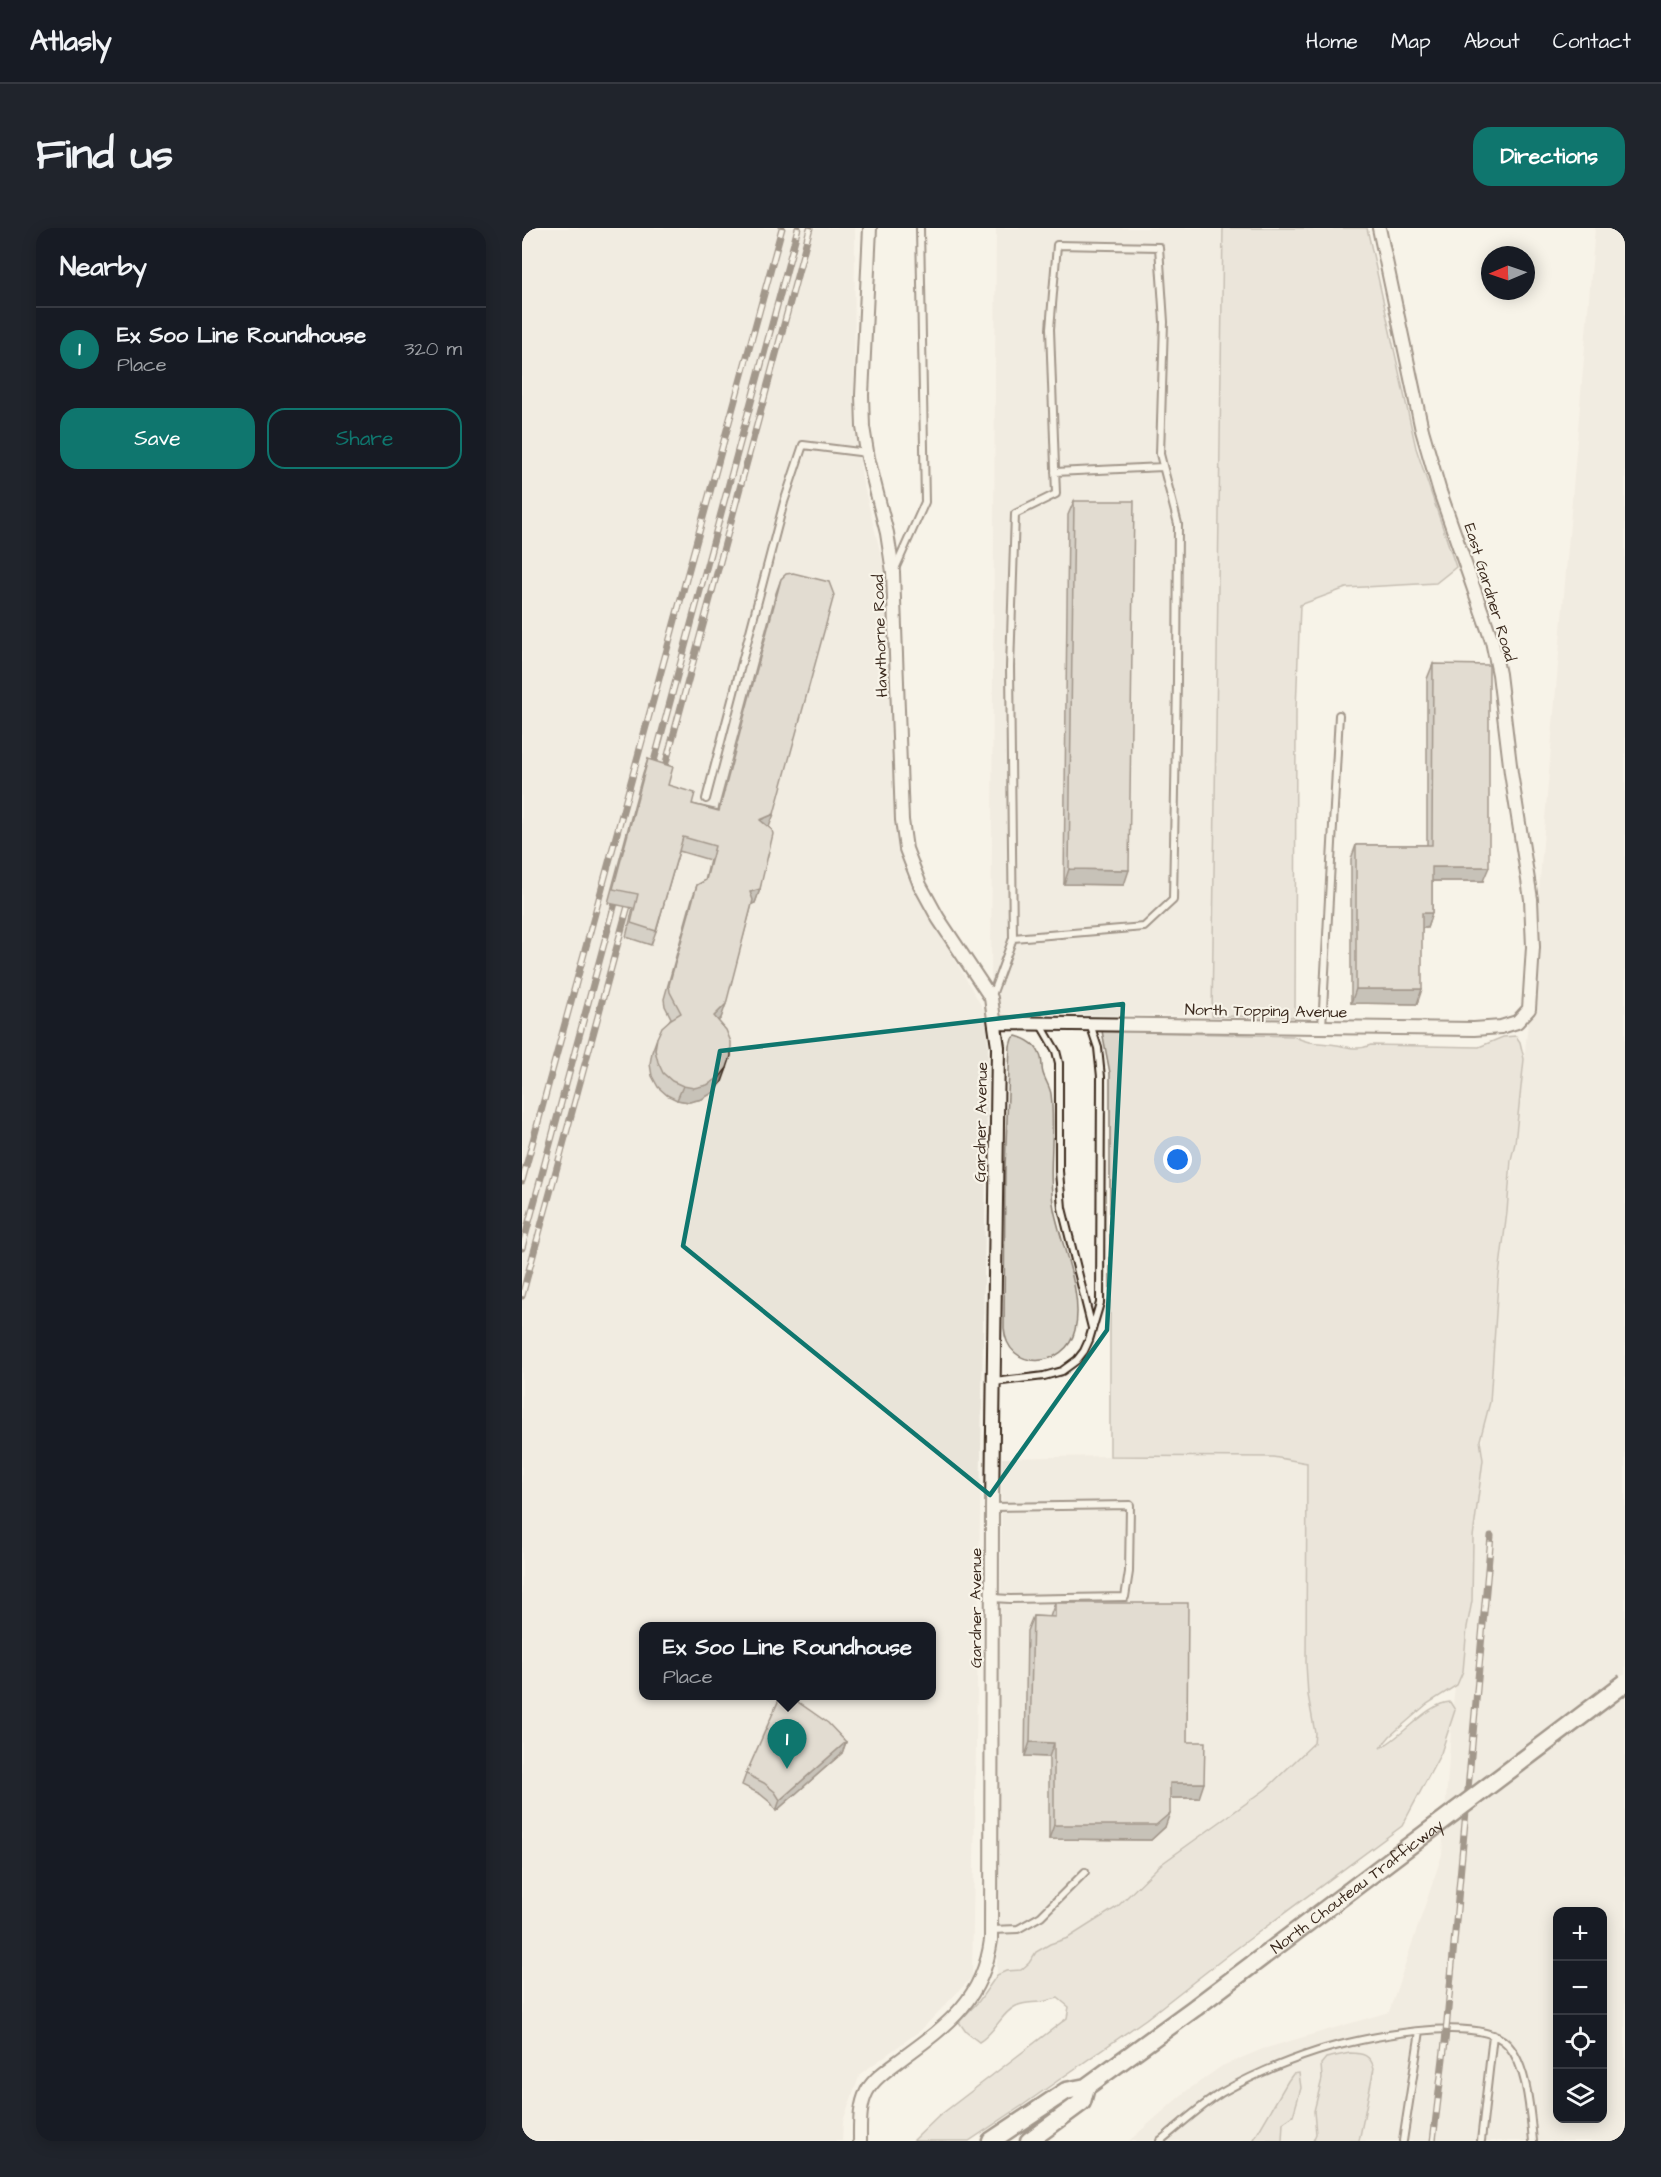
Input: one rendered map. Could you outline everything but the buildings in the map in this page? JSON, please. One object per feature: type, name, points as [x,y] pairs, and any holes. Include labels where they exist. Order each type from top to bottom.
[{"type":"main road","name":"North Chouteau Trafficway","points":[[991,2141],[1066,2091],[1086,2087],[1196,2007],[1625,1683]]},
{"type":"main road","name":"North Chouteau Trafficway","points":[[1029,2141],[1082,2102],[1086,2087]]},
{"type":"street","name":"Hawthorne Road","points":[[870,228],[862,395],[867,453],[887,533],[893,572],[902,820],[906,849],[920,885],[938,918],[991,998],[996,1023]]},
{"type":"street","name":"East Gardner Road","points":[[1379,228],[1422,430],[1440,492],[1492,641],[1499,674],[1511,773],[1531,899],[1533,947],[1529,1009]]},
{"type":"street","name":"North Topping Avenue","points":[[996,1023],[1474,1029],[1501,1027],[1517,1022],[1529,1009]]},
{"type":"street","name":"Gardner Avenue","points":[[860,2141],[861,2112],[866,2093],[871,2085],[890,2067],[941,2029],[974,1992],[986,1971],[992,1930],[991,1598],[998,1047],[996,1023]]},
{"type":"lane","points":[[893,572],[925,502],[920,228]]},
{"type":"lane","points":[[991,998],[1013,938],[1010,667],[1015,514],[1056,494],[1050,329],[1057,245],[1159,247],[1164,322],[1160,454],[1178,524],[1173,900],[1144,927],[1013,938]]},
{"type":"lane","points":[[706,799],[784,502],[803,445],[867,453]]},
{"type":"lane","points":[[1055,472],[1163,467]]},
{"type":"lane","points":[[1322,1027],[1340,715]]},
{"type":"lane","points":[[1040,1023],[1049,1036],[1059,1063],[1059,1171],[1062,1208],[1092,1328]]},
{"type":"lane","points":[[993,1382],[1044,1376],[1062,1371],[1077,1360],[1084,1351],[1100,1303],[1101,1077],[1098,1048],[1090,1024]]},
{"type":"lane","points":[[991,1598],[1125,1597],[1129,1572],[1130,1516],[1130,1505],[992,1507]]},
{"type":"lane","points":[[992,1930],[1018,1929],[1041,1916],[1085,1872]]},
{"type":"lane","points":[[1160,2141],[1223,2093],[1300,2057],[1375,2037],[1420,2031],[1472,2030],[1493,2035],[1508,2045],[1517,2060],[1529,2106],[1533,2141]]},
{"type":"lane","points":[[1403,2141],[1420,2031]]},
{"type":"lane","points":[[1481,2141],[1493,2035]]},
{"type":"highlighted area","points":[[1123,1004],[1107,1330],[990,1495],[683,1246],[720,1051]]},
{"type":"shaded area","points":[[522,228],[855,228],[854,408],[862,479],[886,575],[894,827],[907,876],[986,1014],[988,1046],[972,1977],[921,2030],[860,2074],[843,2121],[842,2141],[522,2141]]},
{"type":"shaded area","points":[[996,228],[1223,228],[1212,1016],[1000,1014],[991,985]]},
{"type":"shaded area","points":[[1223,228],[1367,228],[1416,448],[1456,567],[1436,583],[1346,588],[1300,605],[1296,710],[1295,1017],[1212,1016]]},
{"type":"shaded area","points":[[1595,228],[1625,228],[1625,2141],[1129,2141],[1185,2092],[1222,2066],[1263,2049],[1389,2012],[1442,1855],[1453,1705],[1527,1033]]},
{"type":"shaded area","points":[[1102,1031],[1293,1036],[1307,1042],[1355,1048],[1371,1045],[1479,1047],[1503,1037],[1516,1036],[1520,1042],[1524,1059],[1498,1283],[1490,1402],[1480,1440],[1483,1460],[1473,1537],[1472,1601],[1463,1671],[1457,1685],[1427,1704],[1390,1736],[1380,1748],[1433,1708],[1450,1702],[1455,1710],[1441,1753],[1402,1826],[1146,2019],[969,2141],[913,2141],[939,2116],[1067,2018],[1069,2007],[1058,1998],[1022,2004],[1006,2013],[990,2033],[979,2042],[966,2032],[959,2022],[979,2001],[997,1975],[1006,1971],[1021,1970],[1036,1952],[1068,1938],[1117,1907],[1160,1865],[1266,1789],[1314,1743],[1315,1733],[1308,1695],[1306,1663],[1307,1463],[1273,1457],[1110,1456],[1110,1073]]},
{"type":"shaded area","points":[[1016,1036],[1031,1042],[1038,1051],[1050,1091],[1053,1123],[1052,1195],[1074,1285],[1077,1316],[1075,1330],[1069,1343],[1061,1352],[1049,1358],[1037,1360],[1025,1359],[1015,1353],[1008,1343],[1004,1328],[1005,1167],[1010,1046],[1012,1039]]},
{"type":"shaded area","points":[[1273,1457],[1307,1462],[1306,1663],[1308,1695],[1315,1733],[1314,1743],[1266,1789],[1160,1865],[1117,1907],[1068,1938],[1036,1952],[1021,1971],[1006,1971],[997,1975],[1002,1458]]},
{"type":"shaded area","points":[[1350,2053],[1365,2056],[1374,2068],[1359,2141],[1313,2141],[1316,2134],[1314,2111],[1322,2079],[1321,2064],[1326,2058]]},
{"type":"shaded area","points":[[1299,2073],[1301,2088],[1293,2116],[1283,2123],[1282,2141],[1253,2141],[1288,2081],[1293,2074]]},
{"type":"railway","points":[[522,1181],[782,228]]},
{"type":"railway","points":[[650,776],[798,228]]},
{"type":"railway","points":[[661,781],[810,228]]},
{"type":"railway","points":[[522,1248],[619,888]]},
{"type":"railway","points":[[522,1296],[632,891]]},
{"type":"railway","points":[[1433,2141],[1445,2042],[1491,1536]]},
{"type":"place","name":"Ex Soo Line Roundhouse","points":[[787,1769]]}]
